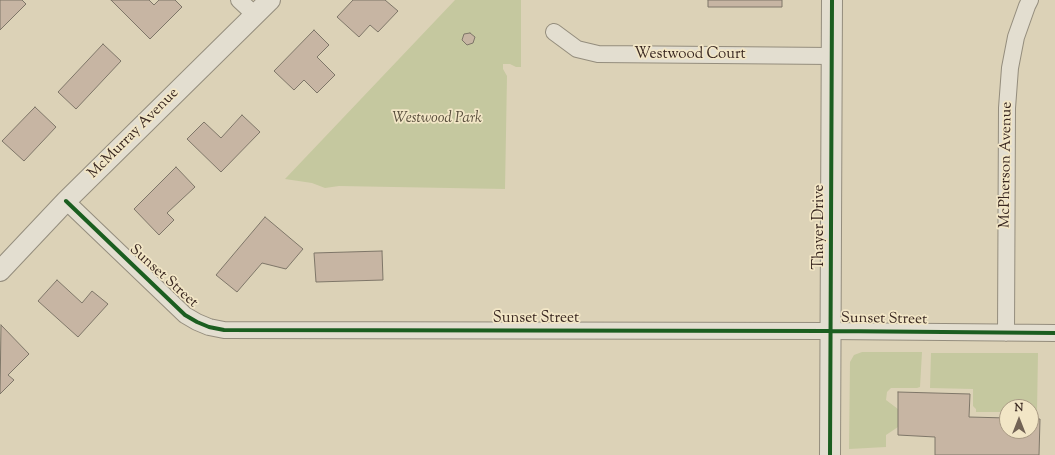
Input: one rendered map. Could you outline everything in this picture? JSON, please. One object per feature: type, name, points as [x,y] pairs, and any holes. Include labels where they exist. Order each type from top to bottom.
[{"type":"street","points":[[239,0],[255,15]]},
{"type":"street","name":"McMurray Avenue","points":[[0,271],[66,201],[270,0]]},
{"type":"street","name":"Thayer Drive","points":[[830,455],[832,0]]},
{"type":"street","name":"McPherson Avenue","points":[[1006,333],[1007,108],[1009,76],[1016,37],[1030,0]]},
{"type":"street","name":"Westwood Court","points":[[554,32],[578,49],[598,54],[832,56]]},
{"type":"street","name":"Sunset Street","points":[[66,201],[180,311],[197,322],[209,327],[224,330],[1055,333]]},
{"type":"green space","name":"Westwood Park","points":[[455,0],[521,0],[521,67],[503,64],[503,69],[507,76],[505,189],[339,186],[325,188],[312,183],[285,179]]},
{"type":"green space","points":[[862,352],[922,352],[920,387],[891,388],[887,392],[886,400],[898,409],[898,427],[886,435],[886,447],[849,449],[850,362],[854,355]]},
{"type":"green space","points":[[931,353],[1038,353],[1037,399],[999,399],[999,412],[976,412],[976,409],[973,406],[973,389],[930,388]]},
{"type":"building","points":[[0,0],[22,0],[26,4],[0,30]]},
{"type":"building","points":[[111,0],[149,0],[154,5],[159,0],[175,0],[182,7],[150,39]]},
{"type":"building","points":[[353,0],[385,0],[398,11],[378,32],[370,25],[359,37],[337,17]]},
{"type":"building","points":[[708,0],[782,0],[782,7],[708,7]]},
{"type":"building","points":[[314,30],[329,45],[317,57],[335,75],[317,93],[304,80],[294,90],[274,71]]},
{"type":"building","points":[[470,33],[475,37],[473,43],[467,45],[462,40],[464,34]]},
{"type":"building","points":[[103,44],[121,61],[76,109],[58,92]]},
{"type":"building","points":[[35,107],[56,127],[24,161],[2,141]]},
{"type":"building","points":[[242,115],[260,132],[221,172],[187,139],[204,122],[221,138]]},
{"type":"building","points":[[176,167],[195,187],[167,213],[174,220],[159,235],[134,209]]},
{"type":"building","points":[[265,217],[303,249],[286,269],[262,263],[237,292],[216,275]]},
{"type":"building","points":[[382,251],[383,280],[316,282],[314,253]]},
{"type":"building","points":[[57,280],[82,303],[92,291],[108,304],[78,337],[38,301]]},
{"type":"building","points":[[1,325],[29,354],[8,375],[14,380],[0,394]]},
{"type":"building","points":[[898,392],[970,394],[969,417],[999,418],[999,439],[1039,439],[1040,419],[1039,455],[935,455],[935,437],[898,435]]},
{"type":"cycle path","points":[[830,455],[832,0]]},
{"type":"cycle path","points":[[66,201],[185,315],[209,327],[224,330],[1055,333]]}]
